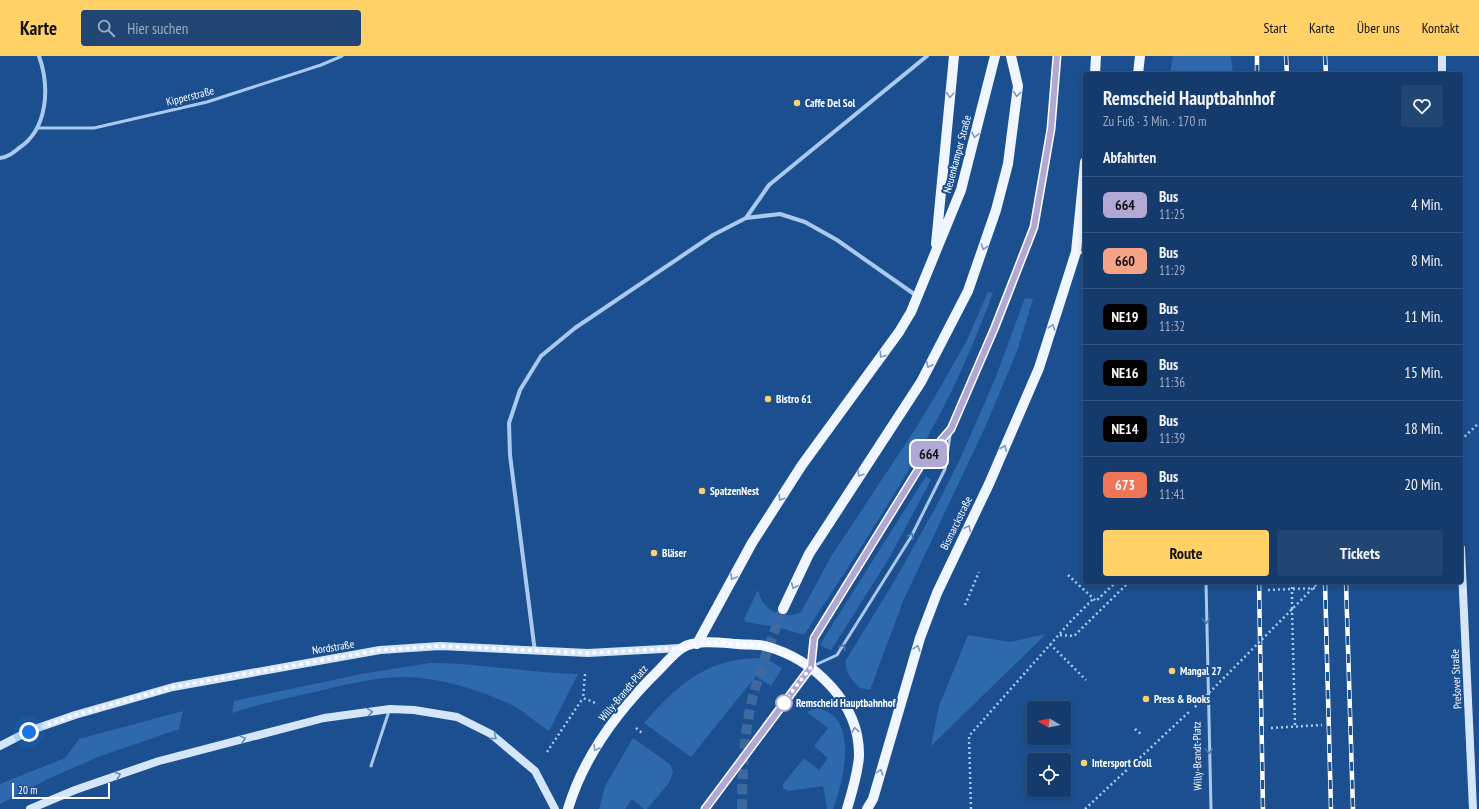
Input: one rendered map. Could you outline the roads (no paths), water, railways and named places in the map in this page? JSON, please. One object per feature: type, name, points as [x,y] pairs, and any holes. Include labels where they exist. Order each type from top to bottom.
[{"type":"main road","points":[[697,644],[732,577],[756,536],[802,465],[899,332],[918,296],[935,256],[954,56]]},
{"type":"main road","name":"Neuenkamper Straße","points":[[935,256],[962,190],[995,56]]},
{"type":"main road","points":[[783,610],[809,554],[921,382],[968,291],[996,210],[1008,164],[1018,86],[1011,56]]},
{"type":"main road","points":[[1095,72],[1096,56]]},
{"type":"main road","points":[[1138,72],[1140,56]]},
{"type":"main road","points":[[1442,56],[1442,72]]},
{"type":"main road","points":[[1080,252],[1083,198]]},
{"type":"main road","points":[[1080,252],[1083,242]]},
{"type":"main road","name":"Bismarckstraße","points":[[867,809],[873,799],[920,638],[946,572],[989,484],[1039,368],[1080,252]]},
{"type":"main road","name":"Prešover Straße","points":[[1463,584],[1473,809]]},
{"type":"main road","points":[[681,648],[697,644],[724,643],[765,646],[793,657],[811,667],[844,703],[855,725],[859,756],[847,809]]},
{"type":"main road","name":"Nordstraße","points":[[0,746],[29,732],[75,715],[173,687],[380,650],[440,646],[535,652],[588,653],[681,648]]},
{"type":"main road","name":"Willy-Brandt-Platz","points":[[568,809],[572,794],[604,734],[647,681],[681,648]]},
{"type":"main road","points":[[30,809],[75,790],[159,761],[324,718],[390,709],[414,710],[457,717],[491,734],[535,771],[555,809]]},
{"type":"street","points":[[0,158],[6,157],[29,142],[43,114],[45,98],[44,77],[39,56]]},
{"type":"street","points":[[746,218],[769,185],[927,56]]},
{"type":"street","points":[[535,652],[510,456],[509,423],[520,390],[541,356],[575,328],[713,235],[746,218],[780,214],[806,222],[838,240],[918,296]]},
{"type":"lane","name":"Kipperstraße","points":[[37,128],[94,128],[199,104],[321,65],[342,56]]},
{"type":"lane","points":[[705,809],[811,667],[838,655],[911,537],[946,469],[951,429],[995,327],[1034,227],[1051,129],[1056,56]]},
{"type":"lane","points":[[811,667],[814,638],[924,460],[951,429]]},
{"type":"lane","name":"Willy-Brandt-Platz","points":[[1206,584],[1211,809]]},
{"type":"lane","points":[[371,766],[390,709]]},
{"type":"tunnel","points":[[742,809],[742,781],[747,723],[753,696],[783,609]]},
{"type":"railway","points":[[1257,56],[1257,72]]},
{"type":"railway","points":[[1286,56],[1287,72]]},
{"type":"railway","points":[[1325,56],[1326,72]]},
{"type":"railway","points":[[1259,584],[1263,809]]},
{"type":"railway","points":[[1325,584],[1331,809]]},
{"type":"railway","points":[[1346,584],[1353,809]]},
{"type":"place","name":"Caffe Del Sol","points":[[797,103]]},
{"type":"place","name":"Bistro 61","points":[[768,399]]},
{"type":"place","name":"SpatzenNest","points":[[702,491]]},
{"type":"place","name":"Bläser","points":[[654,553]]},
{"type":"place","name":"Mangal 27","points":[[1172,671]]},
{"type":"place","name":"Press & Books","points":[[1146,699]]},
{"type":"place","name":"Remscheid Hauptbahnhof","points":[[784,703]]},
{"type":"place","name":"Intersport Croll","points":[[1084,763]]}]
